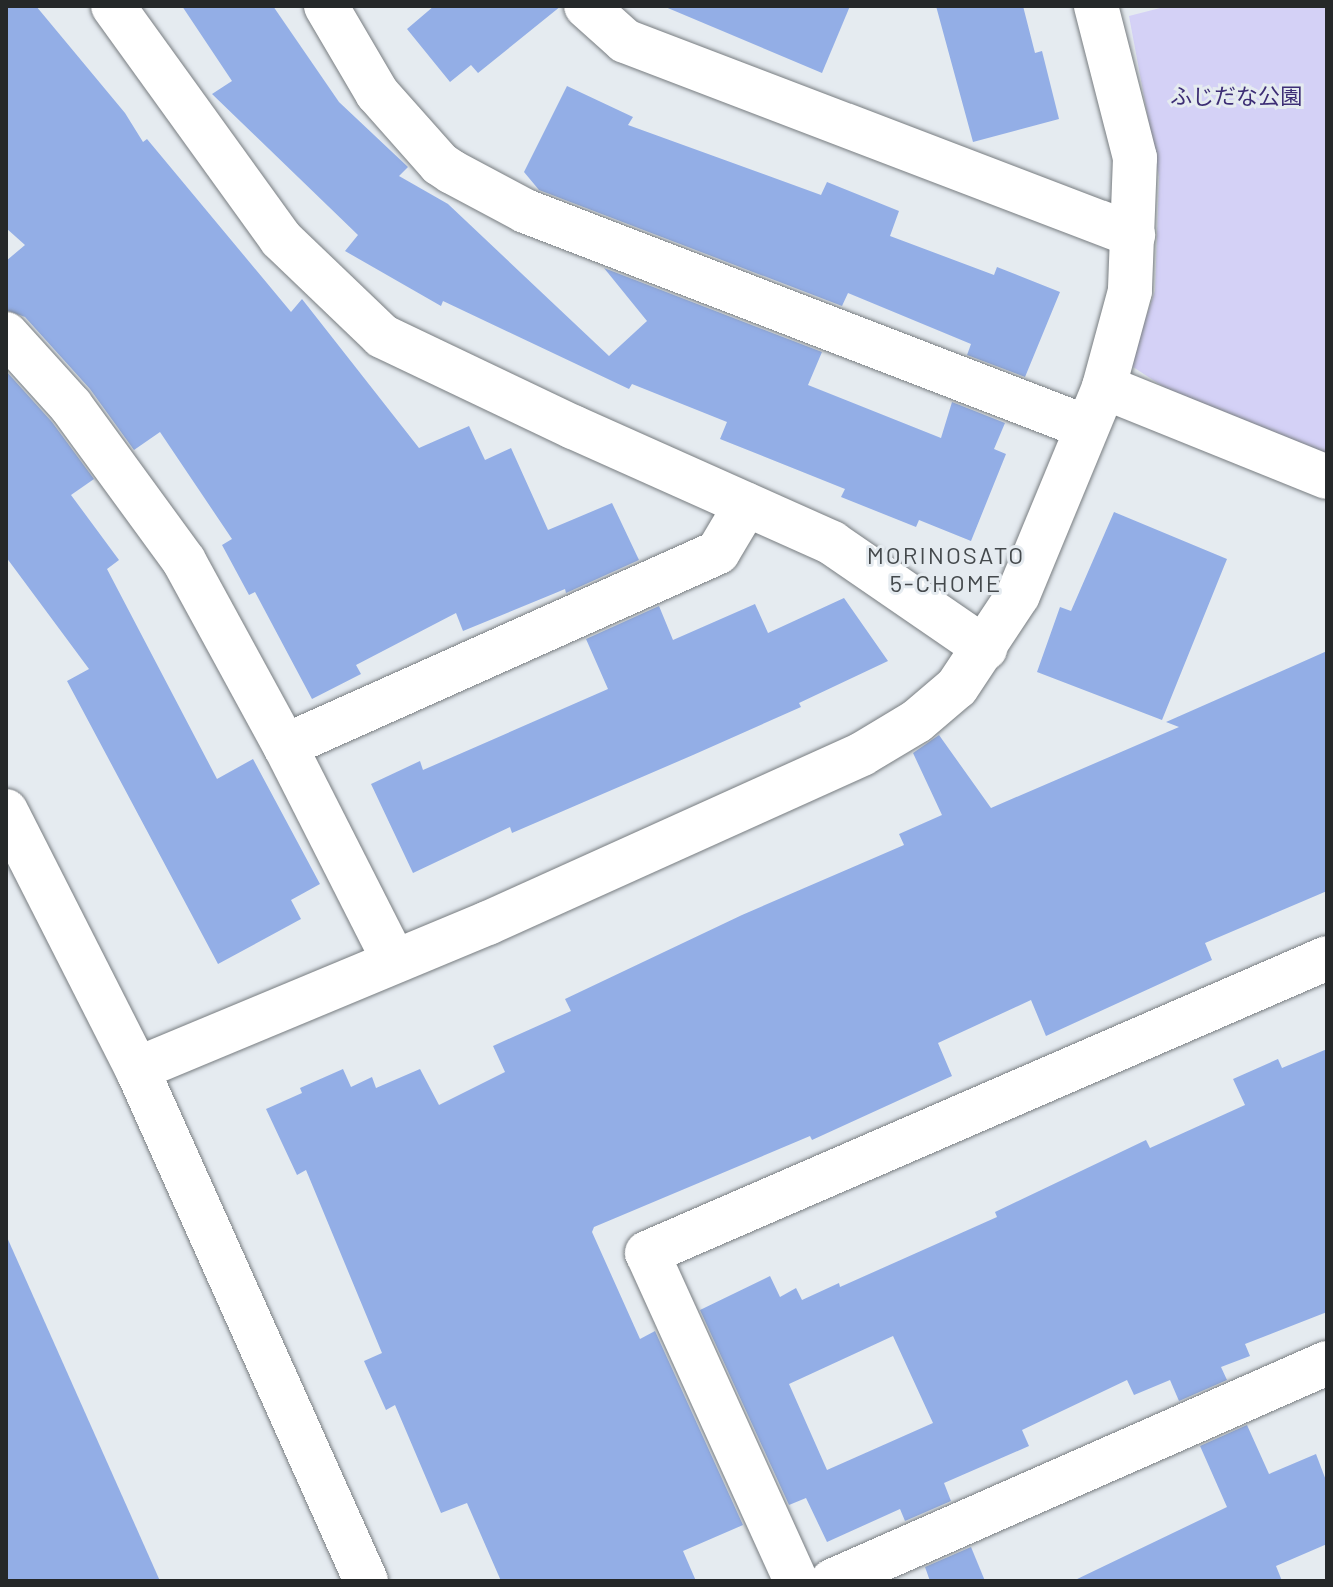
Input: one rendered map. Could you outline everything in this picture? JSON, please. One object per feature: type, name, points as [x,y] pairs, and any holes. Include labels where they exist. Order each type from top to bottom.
[{"type":"street","points":[[113,6],[281,239],[382,336],[832,543],[985,648]]},
{"type":"street","points":[[326,6],[377,93],[440,164],[452,172],[525,211],[1086,427]]},
{"type":"street","points":[[586,6],[625,41],[1133,235]]},
{"type":"street","points":[[137,1069],[488,923],[862,754],[917,721],[957,687],[1018,595],[1104,387],[1130,291],[1135,158],[1096,6]]},
{"type":"street","points":[[6,334],[71,406],[184,561],[285,746],[394,961]]},
{"type":"street","points":[[1104,387],[1327,477]]},
{"type":"street","points":[[285,746],[718,552],[746,505]]},
{"type":"street","points":[[6,811],[137,1069],[366,1581]]},
{"type":"street","points":[[796,1581],[647,1253],[1327,958]]},
{"type":"street","points":[[832,1581],[1327,1363]]},
{"type":"green space","name":"ふじだな公園","points":[[1168,6],[1327,6],[1327,465],[1213,419],[1130,365],[1155,291],[1159,177],[1129,16]]},
{"type":"building","points":[[6,6],[36,6],[125,113],[143,142],[147,139],[291,312],[302,299],[419,448],[469,426],[485,460],[511,448],[548,530],[612,503],[639,560],[566,593],[565,589],[463,631],[456,613],[356,665],[361,674],[312,699],[255,592],[249,595],[222,545],[232,539],[160,432],[134,450],[90,389],[25,317],[6,310],[6,261],[25,245],[6,228]]},
{"type":"building","points":[[182,6],[273,6],[339,102],[408,167],[399,176],[448,204],[609,356],[647,321],[604,268],[822,352],[808,385],[941,438],[952,402],[1005,423],[994,449],[1006,454],[971,541],[919,520],[916,527],[841,497],[845,489],[720,439],[727,422],[632,384],[629,389],[443,301],[441,306],[345,251],[358,235],[212,94],[232,81]]},
{"type":"building","points":[[434,6],[561,6],[478,73],[471,65],[450,82],[407,29]]},
{"type":"building","points":[[663,6],[850,6],[822,73]]},
{"type":"building","points":[[936,6],[1023,6],[1035,53],[1042,51],[1059,119],[973,142]]},
{"type":"building","points":[[567,86],[633,117],[628,125],[821,195],[827,182],[899,211],[890,236],[994,275],[997,267],[1060,292],[1025,377],[967,355],[971,344],[848,293],[842,306],[539,190],[524,172]]},
{"type":"building","points":[[6,371],[52,422],[94,479],[71,495],[119,560],[107,569],[217,779],[253,759],[320,884],[291,900],[301,919],[218,964],[67,681],[89,669],[6,557]]},
{"type":"building","points":[[1114,512],[1227,559],[1162,720],[1037,672],[1060,607],[1071,611]]},
{"type":"building","points":[[844,598],[888,661],[799,703],[801,707],[512,833],[510,827],[413,873],[371,784],[420,761],[423,770],[608,689],[586,639],[659,606],[673,640],[755,604],[768,633]]},
{"type":"building","points":[[1327,651],[1327,891],[1205,943],[1212,960],[1046,1036],[1031,1000],[938,1043],[952,1076],[812,1140],[810,1136],[594,1227],[592,1232],[640,1339],[655,1331],[743,1525],[683,1551],[696,1581],[501,1581],[467,1503],[441,1513],[395,1405],[386,1410],[364,1361],[382,1353],[306,1170],[297,1175],[266,1109],[302,1093],[300,1088],[343,1069],[351,1087],[372,1077],[376,1088],[420,1069],[439,1105],[505,1072],[493,1046],[571,1011],[565,999],[742,915],[904,845],[899,834],[942,815],[913,753],[939,735],[991,808],[1179,727],[1166,722]]},
{"type":"building","points":[[1327,1049],[1327,1312],[1245,1344],[1250,1356],[1221,1367],[1227,1380],[1179,1401],[1170,1380],[1134,1395],[1127,1380],[1022,1430],[1029,1446],[944,1483],[951,1501],[905,1521],[900,1509],[827,1542],[806,1498],[789,1505],[700,1310],[770,1276],[780,1297],[796,1288],[802,1300],[839,1283],[840,1287],[997,1217],[995,1212],[1146,1140],[1150,1148],[1245,1105],[1233,1079],[1278,1059],[1282,1068]],"holes":[[[893,1336],[933,1423],[827,1470],[789,1384]]]},
{"type":"building","points":[[6,1235],[160,1581],[6,1581]]},
{"type":"building","points":[[1247,1425],[1269,1474],[1316,1454],[1327,1483],[1327,1544],[1276,1566],[1282,1581],[1073,1581],[1227,1507],[1200,1446]]},
{"type":"building","points":[[971,1547],[985,1581],[930,1581],[925,1567]]},
{"type":"district","name":"MORINOSATO 5-CHOME","points":[[946,569]]}]
